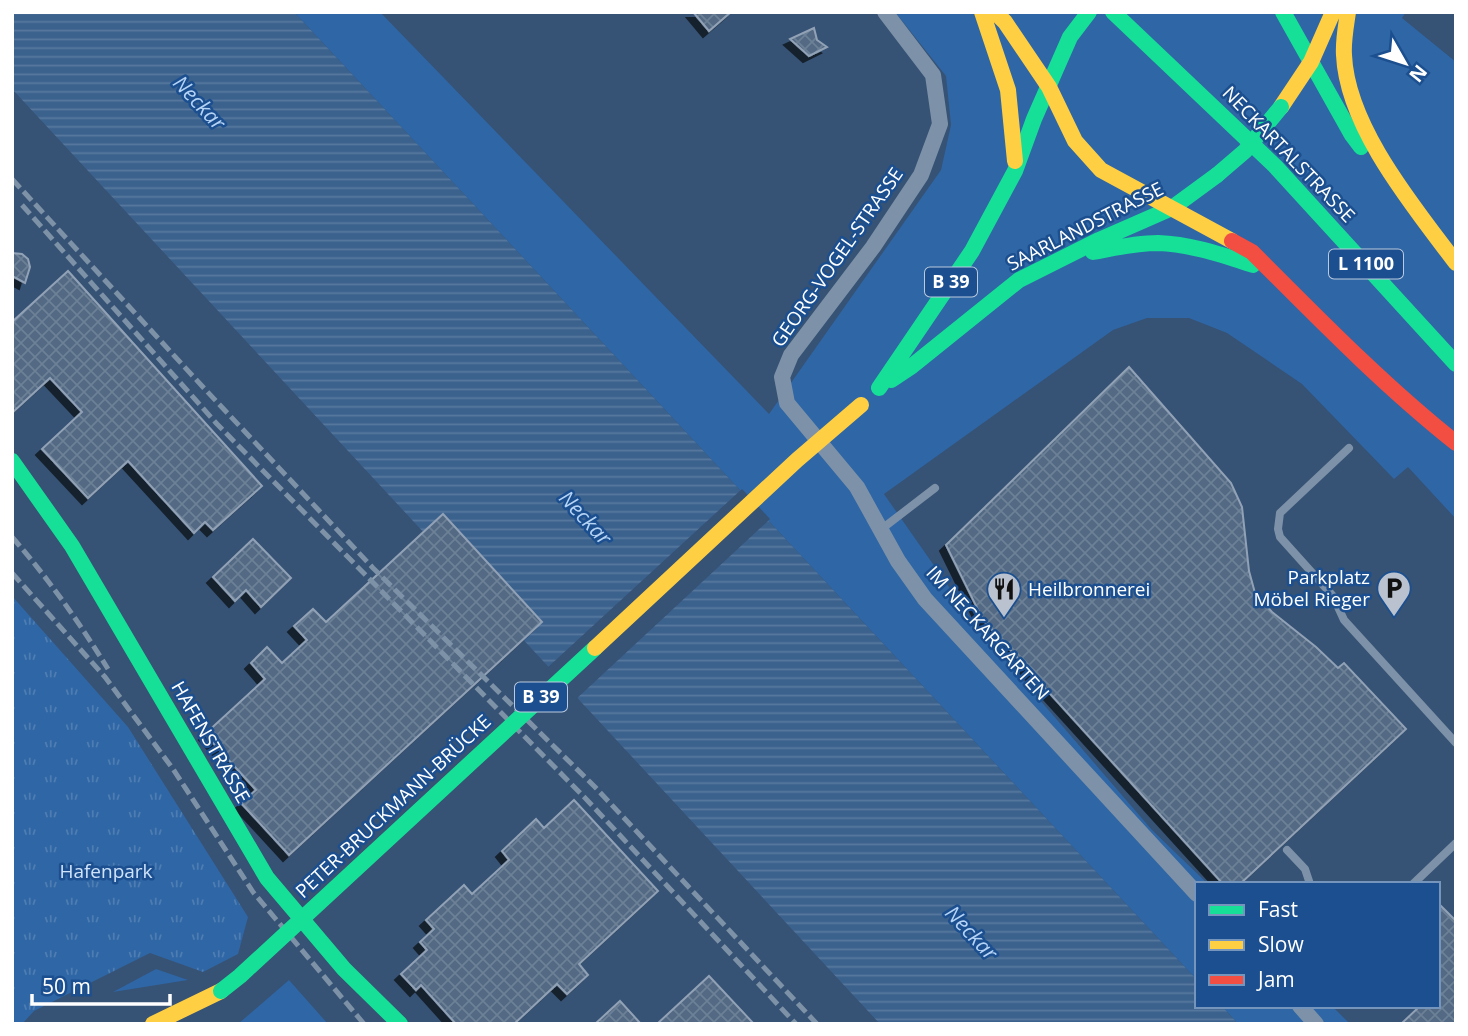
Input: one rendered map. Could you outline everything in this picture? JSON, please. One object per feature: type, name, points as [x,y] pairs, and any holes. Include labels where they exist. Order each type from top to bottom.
[{"type":"main road","points":[[982,12],[1008,90],[1015,171]]},
{"type":"main road","points":[[995,12],[1005,22],[1049,87],[1075,141],[1101,170],[1252,252],[1416,411],[1456,443]]},
{"type":"main road","name":"SAARLANDSTRASSE","points":[[879,388],[972,251],[1015,171],[1034,119],[1070,37],[1089,12]]},
{"type":"main road","name":"NECKARTALSTRASSE","points":[[1113,12],[1275,166],[1456,364]]},
{"type":"main road","points":[[1283,12],[1352,135],[1374,163],[1387,170]]},
{"type":"main road","name":"SAARLANDSTRASSE","points":[[861,405],[879,388],[912,366],[1019,280],[1172,208],[1217,175],[1245,151],[1282,107],[1311,62],[1333,12]]},
{"type":"main road","points":[[1348,12],[1343,58],[1354,103],[1387,170],[1456,263]]},
{"type":"main road","points":[[1065,257],[1137,245],[1167,244],[1226,256],[1269,270]]},
{"type":"main road","name":"PETER-BRUCKMANN-BRÜCKE","points":[[155,1023],[196,1005],[221,990],[250,967],[797,460],[861,405]]},
{"type":"main road","name":"HAFENSTRASSE","points":[[12,461],[72,546],[267,877],[344,969],[400,1024]]},
{"type":"street","name":"GEORG-VOGEL-STRASSE","points":[[782,377],[791,355],[873,247],[921,175],[940,124],[933,75],[885,12]]},
{"type":"street","name":"IM NECKARGARTEN","points":[[782,377],[788,403],[857,487],[879,531],[925,599],[1195,892]]},
{"type":"street","points":[[1302,1008],[1316,1024]]},
{"type":"lane","points":[[1416,411],[1429,429],[1456,454]]},
{"type":"lane","points":[[1349,448],[1280,513],[1280,537],[1332,596],[1345,620],[1456,743]]},
{"type":"lane","points":[[879,531],[935,488]]},
{"type":"lane","points":[[1415,882],[1456,843]]},
{"type":"lane","points":[[1287,850],[1305,869],[1309,882]]},
{"type":"green space","points":[[294,12],[380,12],[769,414],[941,170],[951,125],[946,76],[895,12],[1406,12],[1402,18],[1456,62],[1456,519],[1408,467],[1394,479],[1302,384],[1227,333],[1189,318],[1147,318],[1113,330],[884,494],[977,627],[1152,830],[1206,882],[1195,882],[1195,978]]},
{"type":"green space","name":"Hafenpark","points":[[12,596],[128,727],[248,917],[238,954],[203,972],[150,953],[34,1011],[22,1024],[12,1024]]},
{"type":"green space","points":[[156,969],[188,980],[113,992]]},
{"type":"green space","points":[[289,980],[328,1024],[238,1024]]},
{"type":"green space","points":[[1224,1008],[1334,1008],[1350,1024],[1238,1024]]},
{"type":"water","name":"Neckar","points":[[12,12],[294,12],[1195,978],[1195,1008],[1224,1008],[1238,1024],[880,1024],[12,89]]},
{"type":"pier","points":[[742,489],[770,519],[575,700],[546,669]]},
{"type":"building","points":[[693,12],[731,12],[709,31]]},
{"type":"building","points":[[814,28],[817,40],[827,47],[809,56],[790,39]]},
{"type":"building","points":[[12,253],[22,254],[28,259],[30,267],[25,283],[12,276]]},
{"type":"building","points":[[68,271],[262,486],[213,530],[205,522],[194,533],[128,461],[88,498],[42,449],[82,412],[50,378],[12,413],[12,322]]},
{"type":"building","points":[[1129,367],[1231,483],[1242,507],[1249,571],[1255,593],[1272,612],[1338,668],[1344,663],[1406,729],[1242,882],[1221,882],[983,620],[946,545]]},
{"type":"building","points":[[443,514],[542,622],[289,855],[241,803],[256,790],[205,734],[265,679],[251,663],[267,647],[282,663],[307,640],[294,626],[313,609],[326,622]]},
{"type":"building","points":[[253,539],[291,578],[261,607],[246,590],[235,601],[213,577]]},
{"type":"building","points":[[574,800],[658,891],[579,964],[588,975],[567,994],[557,984],[514,1024],[456,1024],[421,985],[416,990],[401,974],[427,950],[420,942],[434,929],[426,920],[464,885],[472,894],[509,860],[502,851],[536,819],[544,828]]},
{"type":"building","points":[[1440,905],[1456,921],[1456,1024],[1401,1024],[1418,1008],[1440,1008]]},
{"type":"building","points":[[709,976],[754,1024],[657,1024]]},
{"type":"building","points":[[620,1001],[641,1024],[595,1024]]},
{"type":"railway","points":[[12,179],[373,568],[595,787],[817,1024]]},
{"type":"railway","points":[[22,205],[217,424],[587,800],[796,1024]]},
{"type":"railway","points":[[12,537],[63,601],[108,669]]},
{"type":"railway","points":[[12,573],[105,677],[173,769],[253,892],[364,1024]]},
{"type":"traffic: fast","points":[[879,388],[972,251],[1015,171],[1034,119],[1070,37],[1089,12]]},
{"type":"traffic: fast","points":[[1113,12],[1275,166],[1456,364]]},
{"type":"traffic: fast","points":[[1283,12],[1361,147]]},
{"type":"traffic: fast","points":[[1217,175],[1245,151],[1281,107]]},
{"type":"traffic: fast","points":[[891,380],[1019,280],[1099,240],[1172,208],[1217,175]]},
{"type":"traffic: fast","points":[[1093,252],[1158,243],[1182,245],[1253,265]]},
{"type":"traffic: fast","points":[[12,461],[72,546],[267,878],[344,969],[400,1024]]},
{"type":"traffic: fast","points":[[221,991],[595,648]]},
{"type":"traffic: slow","points":[[982,12],[1008,90],[1015,161]]},
{"type":"traffic: slow","points":[[995,12],[1005,22],[1049,87],[1075,141],[1101,170],[1232,241]]},
{"type":"traffic: slow","points":[[1281,107],[1311,62],[1333,12]]},
{"type":"traffic: slow","points":[[1348,12],[1344,55],[1348,82],[1357,110],[1385,165],[1456,263]]},
{"type":"traffic: slow","points":[[595,648],[797,460],[861,405]]},
{"type":"traffic: slow","points":[[153,1024],[221,991]]},
{"type":"traffic: jam","points":[[1232,241],[1252,252],[1377,374],[1456,443]]},
{"type":"place","name":"Parkplatz Möbel Rieger","points":[[1394,618]]},
{"type":"place","name":"Heilbronnerei","points":[[1004,619]]}]
